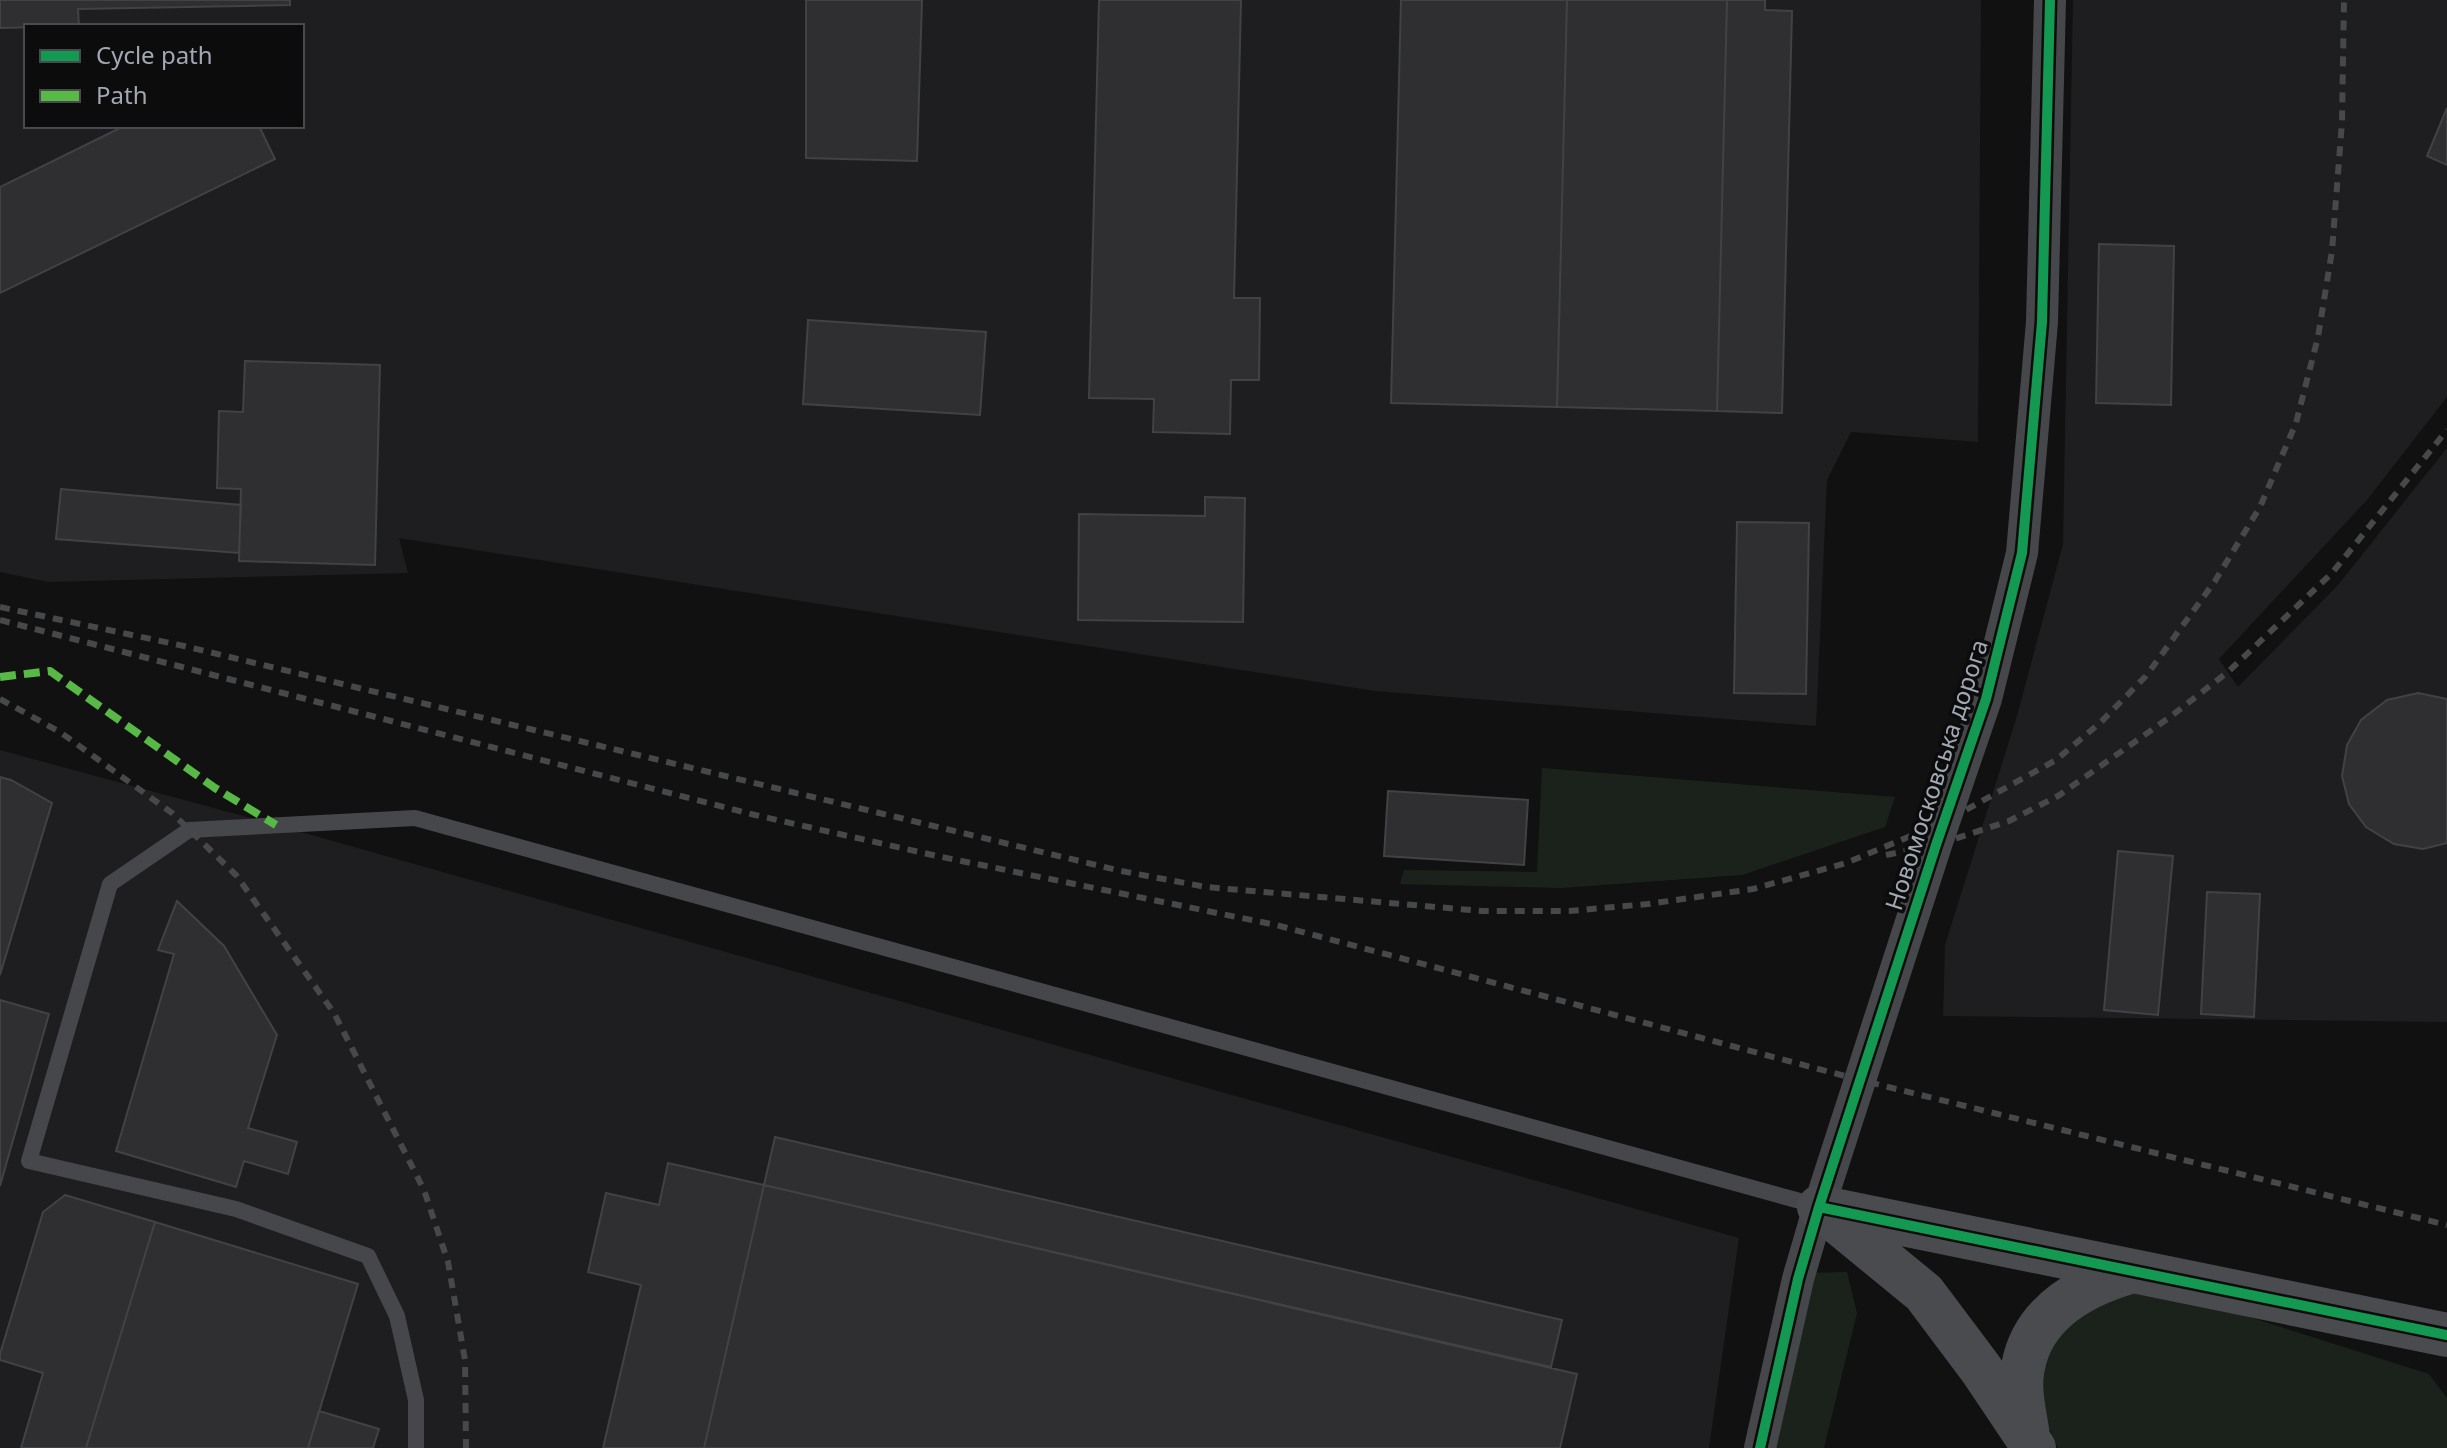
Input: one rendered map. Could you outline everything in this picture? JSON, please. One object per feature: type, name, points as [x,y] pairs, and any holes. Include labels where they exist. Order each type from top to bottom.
[{"type":"street","name":"Новомосковська дорога","points":[[1760,1448],[1798,1279],[1819,1207],[1986,699],[2022,553],[2042,322],[2050,0]]},
{"type":"street","points":[[1819,1207],[2447,1335]]},
{"type":"street","points":[[1819,1207],[1924,1293],[1981,1369],[2031,1444]]},
{"type":"street","points":[[2031,1444],[2023,1403],[2022,1368],[2033,1338],[2053,1311],[2071,1297],[2096,1282],[2130,1272]]},
{"type":"lane","points":[[416,1448],[416,1400],[397,1316],[368,1256],[236,1209],[29,1161],[110,884],[189,830],[415,818],[1819,1207]]},
{"type":"shaded area","points":[[0,0],[1981,0],[1978,442],[1851,432],[1827,480],[1816,726],[1375,691],[399,538],[408,573],[48,582],[0,572]]},
{"type":"shaded area","points":[[2073,0],[2447,0],[2447,397],[2367,500],[2219,659],[2238,687],[2338,585],[2447,448],[2447,1022],[1943,1016],[1945,945],[2017,716],[2063,544]]},
{"type":"shaded area","points":[[0,750],[1739,1238],[1709,1448],[0,1448]]},
{"type":"shaded area","points":[[1542,768],[1895,797],[1885,827],[1742,875],[1561,888],[1400,884],[1404,870],[1537,872]]},
{"type":"shaded area","points":[[1847,1272],[1857,1313],[1824,1448],[1774,1448],[1804,1273]]},
{"type":"shaded area","points":[[2127,1285],[2186,1297],[2429,1374],[2447,1398],[2447,1448],[2058,1448],[2040,1408],[2042,1357],[2062,1326]]},
{"type":"building","points":[[0,0],[290,0],[290,5],[78,9],[79,24],[24,24],[24,27],[0,28]]},
{"type":"building","points":[[806,0],[922,0],[917,161],[806,158]]},
{"type":"building","points":[[1099,0],[1241,0],[1234,298],[1260,298],[1259,380],[1231,380],[1230,434],[1153,432],[1154,399],[1089,398]]},
{"type":"building","points":[[1401,0],[1567,0],[1557,407],[1391,403]]},
{"type":"building","points":[[1567,0],[1727,0],[1717,411],[1557,407]]},
{"type":"building","points":[[1727,0],[1765,0],[1765,10],[1792,11],[1782,413],[1717,411]]},
{"type":"building","points":[[2447,108],[2447,165],[2427,156]]},
{"type":"building","points":[[120,128],[260,128],[275,159],[0,293],[0,187]]},
{"type":"building","points":[[2099,244],[2174,246],[2171,405],[2096,403]]},
{"type":"building","points":[[808,320],[986,332],[980,415],[803,404]]},
{"type":"building","points":[[245,361],[380,365],[375,565],[239,561],[241,489],[217,488],[219,411],[243,412]]},
{"type":"building","points":[[61,489],[241,505],[239,553],[56,539]]},
{"type":"building","points":[[1205,497],[1245,498],[1243,622],[1078,620],[1079,514],[1205,516]]},
{"type":"building","points":[[1737,522],[1809,523],[1806,694],[1734,693]]},
{"type":"building","points":[[2418,693],[2447,699],[2447,843],[2423,849],[2394,844],[2366,827],[2349,804],[2342,776],[2347,745],[2361,720],[2387,700]]},
{"type":"building","points":[[0,777],[52,803],[0,975]]},
{"type":"building","points":[[1388,791],[1528,800],[1524,865],[1384,856]]},
{"type":"building","points":[[2118,851],[2173,856],[2158,1015],[2104,1010]]},
{"type":"building","points":[[2207,892],[2260,894],[2254,1017],[2201,1014]]},
{"type":"building","points":[[177,901],[224,946],[277,1035],[248,1128],[297,1142],[288,1174],[244,1161],[236,1187],[116,1151],[174,954],[158,950]]},
{"type":"building","points":[[0,1000],[49,1014],[0,1186]]},
{"type":"building","points":[[775,1137],[1562,1320],[1551,1367],[764,1185]]},
{"type":"building","points":[[668,1163],[764,1185],[704,1448],[603,1448],[641,1285],[588,1272],[606,1193],[659,1205]]},
{"type":"building","points":[[764,1185],[1577,1374],[1560,1448],[704,1448]]},
{"type":"building","points":[[65,1195],[155,1222],[86,1448],[21,1448],[43,1373],[0,1360],[0,1354],[43,1212]]},
{"type":"building","points":[[155,1222],[358,1284],[308,1448],[86,1448]]},
{"type":"building","points":[[319,1411],[379,1429],[373,1448],[308,1448]]},
{"type":"railway","points":[[0,607],[184,646],[1121,871],[1206,887],[1482,911],[1569,911],[1648,904],[1753,889],[1846,863],[1944,822],[2056,760],[2101,722],[2146,676],[2215,581],[2260,507],[2296,423],[2318,337],[2332,251],[2342,122],[2344,0]]},
{"type":"railway","points":[[1886,855],[1936,845],[2009,821],[2058,796],[2170,717],[2229,671],[2332,573],[2447,430]]},
{"type":"railway","points":[[0,620],[755,815],[937,856],[1276,925],[1860,1080],[2447,1225]]},
{"type":"railway","points":[[0,699],[60,732],[172,813],[236,875],[334,1013],[424,1190],[448,1262],[465,1360],[466,1448]]},
{"type":"marked path","points":[[0,677],[50,671],[215,788],[276,825]]},
{"type":"cycle path","points":[[1760,1448],[1798,1279],[1819,1207],[1986,699],[2022,553],[2042,322],[2050,0]]},
{"type":"cycle path","points":[[1819,1207],[2447,1335]]}]
